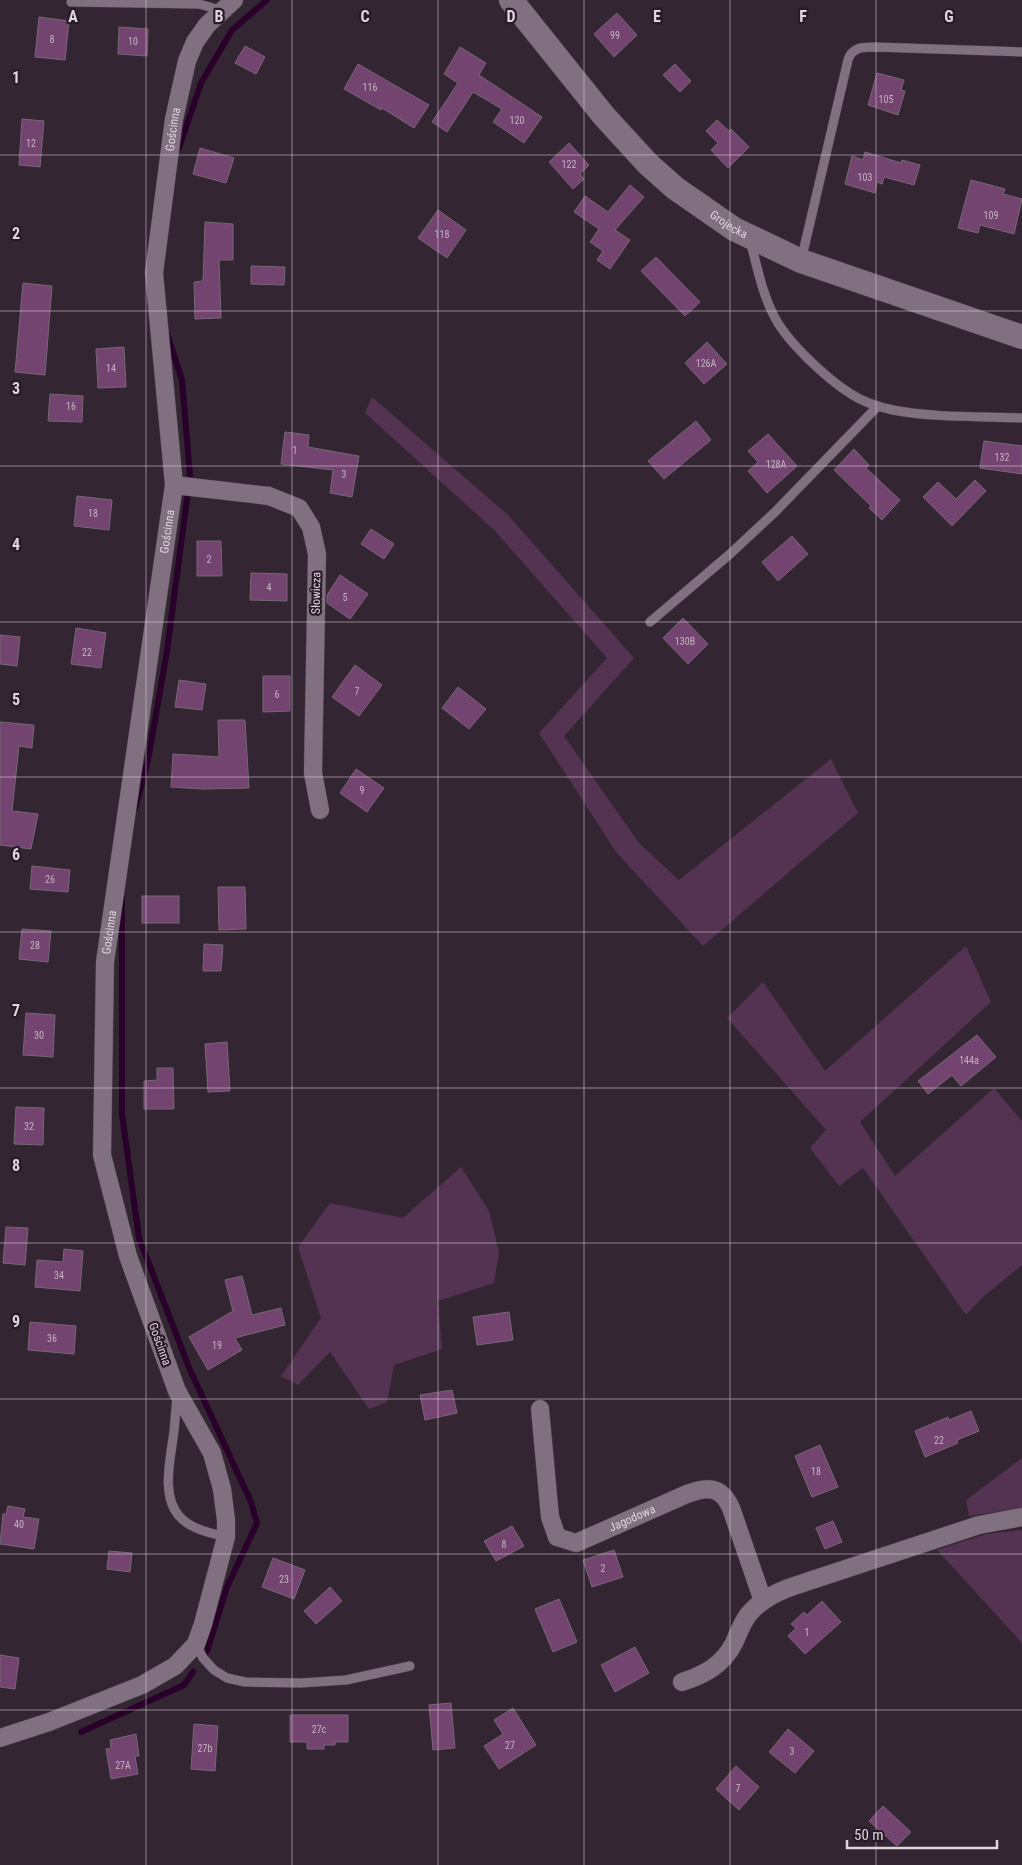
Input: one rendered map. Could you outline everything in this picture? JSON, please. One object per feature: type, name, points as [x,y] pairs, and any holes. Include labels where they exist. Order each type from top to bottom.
[{"type":"street","name":"Gościnna","points":[[0,1738],[49,1722],[142,1685],[175,1666],[196,1644],[226,1537],[224,1503],[216,1463],[177,1392],[128,1256],[102,1155],[105,962],[174,485],[154,273],[174,119],[187,61],[200,35],[234,0]]},
{"type":"street","name":"Grojecka","points":[[512,0],[604,116],[648,164],[675,188],[708,212],[750,238],[801,261],[1022,337]]},
{"type":"street","name":"Słowicza","points":[[174,485],[269,496],[299,508],[311,527],[317,554],[313,773],[320,810]]},
{"type":"street","name":"Jagodowa","points":[[540,1409],[550,1517],[557,1538],[576,1543],[687,1494],[699,1490],[713,1490],[723,1495],[731,1508],[763,1600]]},
{"type":"street","points":[[682,1682],[703,1675],[720,1662],[733,1644],[745,1619],[763,1600],[794,1586],[979,1525],[1022,1517]]},
{"type":"lane","points":[[71,2],[199,4],[213,8],[220,13]]},
{"type":"lane","points":[[801,261],[848,60],[852,52],[860,48],[876,47],[1022,52]]},
{"type":"lane","points":[[750,238],[774,317],[786,334],[809,359],[850,394],[878,406],[910,412],[1022,418]]},
{"type":"lane","points":[[650,622],[730,554],[775,512],[878,406]]},
{"type":"lane","points":[[177,1392],[168,1484],[172,1504],[178,1514],[188,1523],[206,1532],[226,1537]]},
{"type":"lane","points":[[196,1644],[203,1658],[214,1670],[231,1679],[245,1682],[301,1683],[340,1681],[410,1666]]},
{"type":"shaded area","points":[[372,397],[508,515],[634,658],[564,736],[639,843],[679,880],[831,759],[858,813],[703,946],[616,852],[539,733],[607,658],[494,530],[365,413]]},
{"type":"shaded area","points":[[966,946],[991,1002],[860,1122],[895,1176],[994,1088],[1022,1121],[1022,1265],[984,1296],[966,1315],[863,1168],[839,1186],[810,1148],[826,1130],[727,1018],[763,982],[825,1071]]},
{"type":"shaded area","points":[[461,1167],[489,1211],[499,1252],[494,1283],[438,1301],[442,1349],[394,1365],[387,1402],[369,1409],[330,1352],[298,1385],[281,1376],[321,1318],[298,1247],[330,1203],[403,1218]]},
{"type":"shaded area","points":[[1022,1458],[1022,1508],[969,1516],[966,1500]]},
{"type":"shaded area","points":[[1022,1530],[1022,1643],[937,1550],[986,1534]]},
{"type":"building","points":[[617,13],[637,35],[614,57],[594,34]]},
{"type":"building","points":[[39,17],[69,21],[65,60],[35,57]]},
{"type":"building","points":[[119,27],[148,29],[147,56],[118,54]]},
{"type":"building","points":[[245,46],[265,57],[256,74],[235,63]]},
{"type":"building","points":[[460,47],[486,63],[479,75],[542,117],[524,143],[493,122],[502,109],[473,92],[447,132],[432,122],[458,83],[444,74]]},
{"type":"building","points":[[358,64],[429,105],[414,128],[382,108],[381,110],[344,89]]},
{"type":"building","points":[[675,64],[691,81],[680,92],[663,75]]},
{"type":"building","points":[[877,73],[904,80],[901,90],[905,91],[898,115],[868,105]]},
{"type":"building","points":[[22,119],[44,121],[40,167],[19,165]]},
{"type":"building","points":[[717,120],[729,131],[731,129],[749,147],[728,168],[711,150],[718,143],[706,131]]},
{"type":"building","points":[[569,143],[589,165],[580,174],[584,179],[573,189],[549,162]]},
{"type":"building","points":[[200,148],[234,158],[226,183],[193,174]]},
{"type":"building","points":[[865,152],[901,163],[902,160],[920,165],[914,185],[884,177],[882,184],[877,182],[875,193],[845,184],[852,156],[863,160]]},
{"type":"building","points":[[971,180],[1005,189],[1003,194],[1022,199],[1014,234],[980,225],[978,233],[958,228]]},
{"type":"building","points":[[630,185],[644,197],[615,230],[630,240],[610,269],[597,260],[603,251],[590,242],[599,229],[574,212],[585,196],[608,212]]},
{"type":"building","points":[[438,210],[466,230],[447,258],[418,238]]},
{"type":"building","points":[[205,222],[233,224],[233,260],[219,260],[221,318],[195,319],[194,282],[203,281]]},
{"type":"building","points":[[656,257],[700,302],[685,316],[641,271]]},
{"type":"building","points":[[251,266],[285,267],[284,285],[251,284]]},
{"type":"building","points":[[23,283],[52,286],[45,375],[15,372]]},
{"type":"building","points":[[707,342],[727,364],[704,384],[685,363]]},
{"type":"building","points":[[124,347],[126,387],[98,388],[96,349]]},
{"type":"building","points":[[50,394],[83,396],[82,422],[48,421]]},
{"type":"building","points":[[696,421],[711,440],[664,479],[648,461]]},
{"type":"building","points":[[285,432],[309,435],[308,447],[359,456],[352,497],[330,493],[333,470],[281,464]]},
{"type":"building","points":[[768,434],[797,466],[767,493],[748,471],[758,462],[748,451]]},
{"type":"building","points":[[984,441],[1022,446],[1022,474],[980,468]]},
{"type":"building","points":[[854,449],[869,465],[866,468],[900,500],[882,520],[869,508],[871,506],[834,470]]},
{"type":"building","points":[[975,480],[986,491],[952,526],[923,497],[938,482],[956,499]]},
{"type":"building","points":[[77,496],[112,500],[109,530],[74,526]]},
{"type":"building","points":[[371,529],[394,544],[384,559],[361,544]]},
{"type":"building","points":[[792,536],[808,554],[778,581],[762,562]]},
{"type":"building","points":[[197,541],[221,541],[222,576],[197,576]]},
{"type":"building","points":[[251,573],[287,574],[287,601],[250,600]]},
{"type":"building","points":[[340,575],[368,594],[350,619],[327,603],[327,595]]},
{"type":"building","points":[[683,618],[708,644],[688,664],[663,638]]},
{"type":"building","points":[[76,628],[106,633],[101,668],[71,664]]},
{"type":"building","points":[[0,635],[20,637],[17,666],[0,664]]},
{"type":"building","points":[[355,665],[382,685],[359,716],[332,697]]},
{"type":"building","points":[[263,676],[290,676],[290,711],[263,712]]},
{"type":"building","points":[[179,680],[206,684],[202,710],[175,707]]},
{"type":"building","points":[[458,687],[486,709],[469,729],[442,708]]},
{"type":"building","points":[[218,720],[245,720],[249,788],[203,789],[171,787],[173,754],[219,757]]},
{"type":"building","points":[[0,722],[34,725],[32,748],[19,746],[12,811],[38,814],[31,849],[0,845]]},
{"type":"building","points":[[356,769],[384,788],[367,812],[340,793]]},
{"type":"building","points":[[32,866],[70,870],[68,892],[30,889]]},
{"type":"building","points":[[218,887],[245,887],[246,929],[219,930]]},
{"type":"building","points":[[142,896],[179,896],[179,923],[142,923]]},
{"type":"building","points":[[22,929],[51,931],[48,962],[19,959]]},
{"type":"building","points":[[204,944],[223,945],[221,971],[203,971]]},
{"type":"building","points":[[26,1013],[55,1015],[53,1057],[23,1055]]},
{"type":"building","points":[[977,1035],[996,1057],[961,1086],[952,1075],[928,1094],[918,1081]]},
{"type":"building","points":[[227,1042],[230,1091],[208,1092],[205,1044]]},
{"type":"building","points":[[157,1068],[173,1068],[174,1109],[144,1109],[144,1081],[157,1080]]},
{"type":"building","points":[[16,1107],[44,1108],[43,1145],[14,1144]]},
{"type":"building","points":[[6,1227],[28,1228],[25,1265],[3,1263]]},
{"type":"building","points":[[64,1249],[83,1251],[80,1291],[35,1287],[37,1260],[63,1262]]},
{"type":"building","points":[[242,1276],[252,1315],[281,1308],[285,1325],[235,1338],[242,1350],[208,1370],[189,1337],[233,1311],[225,1280]]},
{"type":"building","points":[[509,1312],[513,1340],[477,1345],[473,1317]]},
{"type":"building","points":[[30,1322],[76,1326],[74,1354],[28,1350]]},
{"type":"building","points":[[452,1390],[457,1413],[425,1420],[420,1395]]},
{"type":"building","points":[[971,1411],[979,1431],[957,1440],[958,1443],[925,1457],[915,1431],[948,1417],[949,1420]]},
{"type":"building","points":[[820,1445],[838,1487],[812,1497],[795,1456]]},
{"type":"building","points":[[8,1506],[25,1509],[23,1517],[39,1519],[34,1549],[0,1544],[3,1514],[6,1514]]},
{"type":"building","points":[[833,1521],[842,1542],[825,1549],[816,1528]]},
{"type":"building","points":[[512,1526],[524,1546],[496,1561],[484,1541]]},
{"type":"building","points":[[614,1550],[623,1577],[592,1587],[583,1560]]},
{"type":"building","points":[[109,1551],[132,1553],[130,1572],[107,1569]]},
{"type":"building","points":[[273,1558],[305,1570],[294,1599],[262,1587]]},
{"type":"building","points":[[330,1587],[342,1601],[316,1624],[304,1611]]},
{"type":"building","points":[[559,1599],[577,1642],[553,1652],[535,1609]]},
{"type":"building","points":[[822,1601],[841,1622],[805,1654],[788,1636],[796,1628],[791,1624],[804,1612],[807,1615]]},
{"type":"building","points":[[635,1647],[649,1673],[615,1692],[601,1665]]},
{"type":"building","points":[[0,1655],[19,1658],[15,1689],[0,1687]]},
{"type":"building","points":[[451,1703],[455,1748],[433,1750],[429,1705]]},
{"type":"building","points":[[513,1708],[536,1745],[499,1769],[484,1746],[503,1734],[494,1720]]},
{"type":"building","points":[[290,1715],[348,1715],[348,1742],[335,1742],[335,1745],[324,1745],[324,1749],[307,1749],[307,1742],[290,1742]]},
{"type":"building","points":[[194,1724],[218,1726],[215,1771],[191,1769]]},
{"type":"building","points":[[788,1729],[814,1751],[795,1773],[769,1752]]},
{"type":"building","points":[[136,1734],[139,1756],[135,1756],[138,1774],[111,1779],[106,1749],[111,1748],[110,1740]]},
{"type":"building","points":[[736,1766],[759,1787],[739,1810],[716,1789]]},
{"type":"building","points":[[883,1806],[911,1832],[897,1846],[869,1821]]},
{"type":"waterway","points":[[179,148],[201,83],[232,30],[267,0]]},
{"type":"waterway","points":[[135,809],[148,760],[167,651],[190,476],[182,380],[167,334]]},
{"type":"waterway","points":[[122,898],[122,1114],[139,1238],[190,1370],[251,1502],[257,1523],[227,1587],[207,1651]]},
{"type":"waterway","points":[[81,1732],[184,1685],[193,1672]]}]
